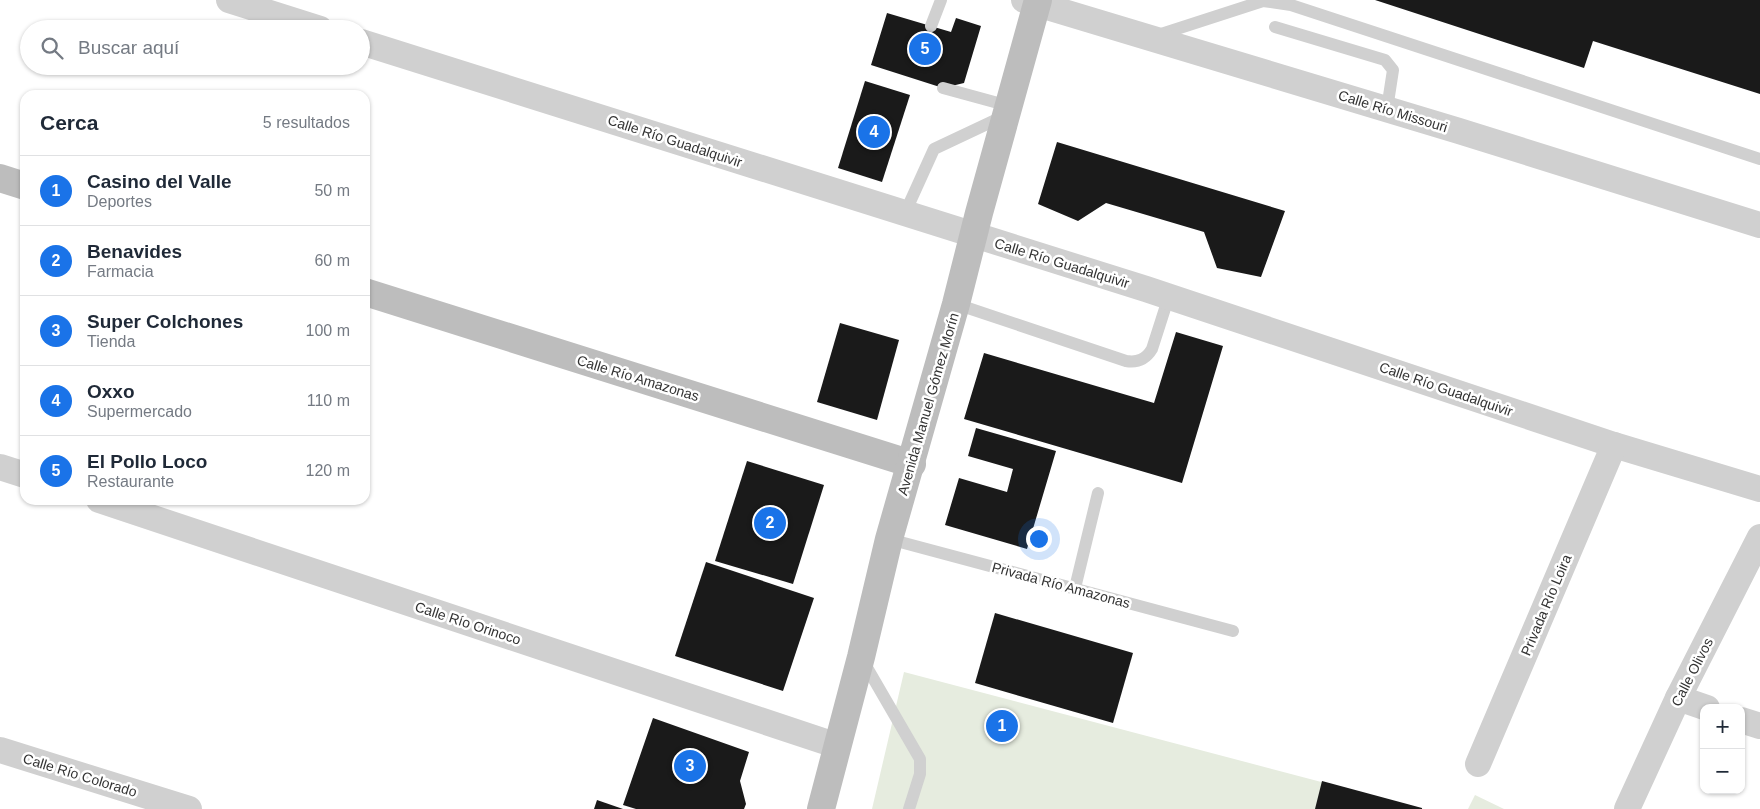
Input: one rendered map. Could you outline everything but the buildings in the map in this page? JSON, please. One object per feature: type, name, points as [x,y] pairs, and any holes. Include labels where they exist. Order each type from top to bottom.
[{"type":"main road","name":"Avenida Manuel Gómez Morín","points":[[821,809],[889,539],[912,464],[1008,110],[1033,1]]},
{"type":"main road","points":[[0,178],[20,184]]},
{"type":"main road","name":"Calle Río Amazonas","points":[[370,294],[912,464]]},
{"type":"street","points":[[229,0],[292,20]]},
{"type":"street","name":"Calle Río Missouri","points":[[1033,1],[1760,226]]},
{"type":"street","name":"Calle Río Guadalquivir","points":[[370,45],[1169,296],[1614,445],[1760,489]]},
{"type":"street","name":"Privada Río Loira","points":[[1478,764],[1614,445]]},
{"type":"street","points":[[0,467],[20,473]]},
{"type":"street","name":"Calle Río Orinoco","points":[[114,505],[838,746]]},
{"type":"street","name":"Calle Olivos","points":[[1627,809],[1678,698],[1760,537]]},
{"type":"street","points":[[1678,698],[1700,706]]},
{"type":"street","points":[[1745,721],[1760,726]]},
{"type":"street","name":"Calle Río Colorado","points":[[0,750],[189,809]]},
{"type":"lane","points":[[931,26],[941,0]]},
{"type":"lane","points":[[1149,38],[1263,1],[1291,5],[1760,159]]},
{"type":"lane","points":[[1275,27],[1385,60],[1393,70],[1387,109]]},
{"type":"lane","points":[[943,88],[1008,110]]},
{"type":"lane","points":[[905,213],[934,149],[1008,110]]},
{"type":"lane","points":[[956,304],[1126,361],[1134,362],[1142,360],[1152,349],[1169,296]]},
{"type":"lane","points":[[1075,588],[1098,493]]},
{"type":"lane","name":"Privada Río Amazonas","points":[[889,539],[1233,631]]},
{"type":"lane","points":[[861,656],[920,759],[920,774],[909,809]]},
{"type":"shaded area","points":[[904,672],[1424,809],[872,809]]},
{"type":"shaded area","points":[[1475,795],[1504,809],[1468,809]]},
{"type":"place","name":"El Pollo Loco","points":[[925,49]]},
{"type":"place","name":"Oxxo","points":[[874,132]]},
{"type":"place","name":"Benavides","points":[[770,523]]},
{"type":"place","name":"Casino del Valle","points":[[1002,726]]},
{"type":"place","name":"Super Colchones","points":[[690,766]]}]
